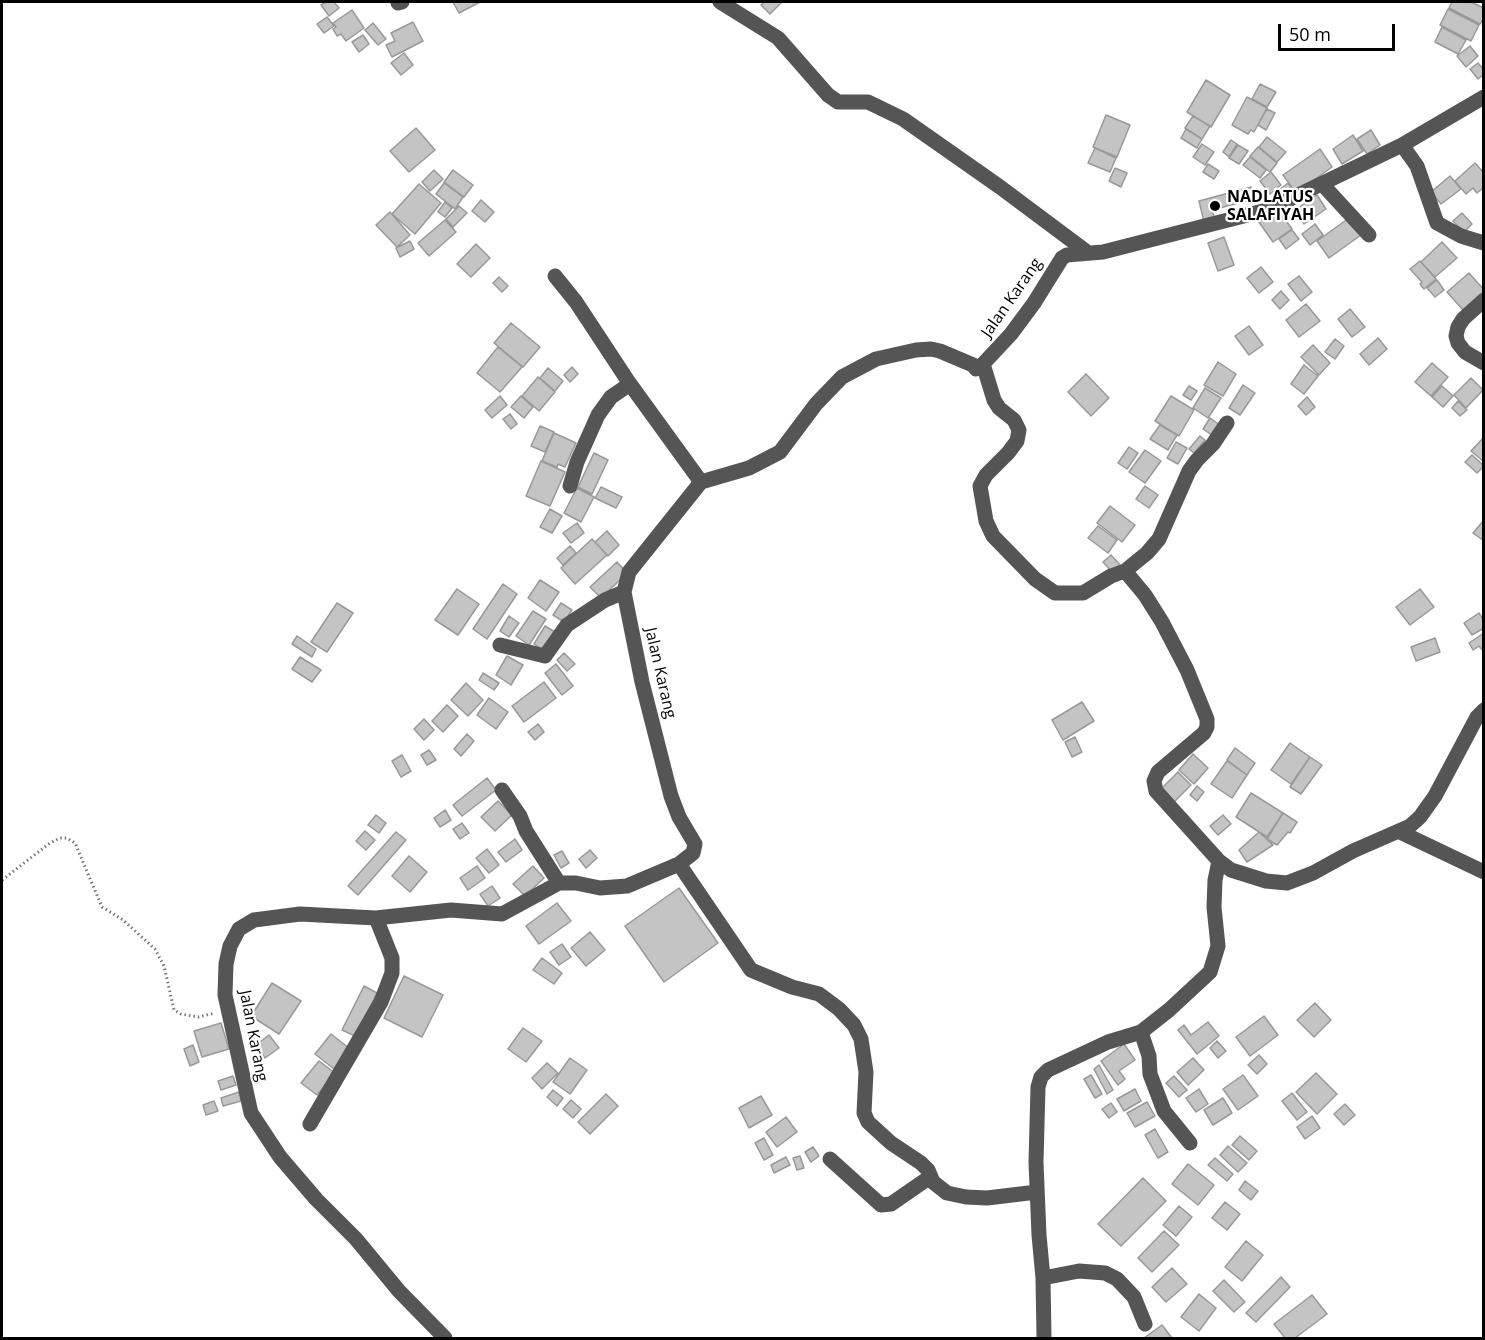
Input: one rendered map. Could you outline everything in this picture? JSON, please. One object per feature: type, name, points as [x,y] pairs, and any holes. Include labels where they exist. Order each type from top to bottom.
[{"type":"street","points":[[720,2],[778,38],[828,94],[838,102],[868,102],[903,119],[1087,252]]},
{"type":"street","name":"Jalan Karang","points":[[983,364],[994,355],[1028,311],[1062,258],[1067,255],[1103,252],[1268,210],[1402,145],[1484,97]]},
{"type":"street","points":[[1402,145],[1417,166],[1437,223],[1461,236],[1484,243]]},
{"type":"street","points":[[1323,185],[1369,235]]},
{"type":"street","points":[[555,276],[576,302],[630,384],[701,482]]},
{"type":"street","points":[[1484,300],[1463,319],[1456,336],[1465,352],[1484,363]]},
{"type":"street","points":[[500,645],[545,656],[567,625],[590,609],[624,592],[629,572],[701,482],[749,468],[780,452],[816,404],[842,377],[876,359],[931,349],[973,365],[976,369],[983,364],[994,400],[999,408],[1014,420],[1019,430],[1017,441],[986,475],[980,486],[986,521],[993,536],[1035,579],[1055,593],[1083,593],[1125,571],[1147,553],[1159,539],[1190,471],[1227,423]]},
{"type":"street","points":[[570,486],[598,415],[611,397],[630,384]]},
{"type":"street","points":[[1125,571],[1145,595],[1162,621],[1187,670],[1207,719],[1208,727],[1204,732],[1158,772],[1154,781],[1156,791],[1219,861],[1232,870],[1252,878],[1287,883],[1400,832],[1415,822],[1435,795],[1477,717],[1484,710]]},
{"type":"street","name":"Jalan Karang","points":[[624,592],[642,682],[671,796],[679,817],[695,844],[693,853],[679,864]]},
{"type":"street","points":[[502,790],[559,883],[600,888],[627,886],[679,864],[751,970],[792,987],[819,994],[839,1009],[854,1025],[861,1039],[866,1072],[864,1113],[868,1122],[891,1143],[921,1163],[928,1170],[933,1182],[947,1193],[987,1198],[1037,1192]]},
{"type":"street","points":[[1400,832],[1484,872]]},
{"type":"street","points":[[1044,1338],[1036,1151],[1038,1087],[1041,1077],[1048,1070],[1108,1042],[1141,1032],[1210,972],[1218,946],[1214,907],[1215,880],[1219,861]]},
{"type":"street","name":"Jalan Karang","points":[[445,1338],[399,1291],[356,1239],[316,1199],[280,1157],[251,1113],[225,995],[226,964],[230,946],[239,929],[254,920],[300,914],[376,918],[451,910],[502,914],[559,883]]},
{"type":"street","points":[[310,1124],[381,1002],[392,973],[392,958],[376,918]]},
{"type":"street","points":[[1141,1032],[1147,1048],[1150,1074],[1164,1111],[1190,1143]]},
{"type":"street","points":[[830,1159],[881,1205],[891,1204],[930,1177]]},
{"type":"street","points":[[1043,1278],[1079,1271],[1105,1274],[1117,1280],[1134,1297],[1145,1324]]},
{"type":"path","points":[[2,880],[50,843],[60,838],[67,838],[75,843],[102,907],[123,920],[155,949],[164,966],[174,1010],[181,1014],[198,1017],[228,1011]]},
{"type":"building","points":[[334,2],[339,8],[329,16],[321,5]]},
{"type":"building","points":[[453,2],[480,2],[459,13]]},
{"type":"building","points":[[764,2],[782,2],[770,14],[761,5]]},
{"type":"building","points":[[1452,2],[1471,2],[1484,8],[1484,18],[1480,24],[1449,8]]},
{"type":"building","points":[[1448,9],[1479,25],[1471,41],[1440,25]]},
{"type":"building","points":[[352,10],[364,28],[346,41],[341,34],[337,36],[333,23]]},
{"type":"building","points":[[327,17],[334,26],[324,33],[317,24]]},
{"type":"building","points":[[413,22],[423,41],[392,57],[386,45],[395,41],[391,33]]},
{"type":"building","points":[[373,23],[386,39],[378,45],[365,30]]},
{"type":"building","points":[[1442,27],[1466,40],[1458,54],[1435,42]]},
{"type":"building","points":[[363,35],[369,44],[359,52],[352,42]]},
{"type":"building","points":[[1470,46],[1478,56],[1466,67],[1457,56]]},
{"type":"building","points":[[404,53],[413,65],[401,75],[391,63]]},
{"type":"building","points":[[1478,63],[1484,70],[1484,74],[1478,79],[1470,69]]},
{"type":"building","points":[[1206,80],[1230,95],[1211,127],[1187,112]]},
{"type":"building","points":[[1260,84],[1276,92],[1267,107],[1252,99]]},
{"type":"building","points":[[1247,97],[1267,108],[1254,132],[1251,130],[1248,134],[1232,125]]},
{"type":"building","points":[[1267,109],[1275,113],[1266,130],[1258,125]]},
{"type":"building","points":[[1106,115],[1130,125],[1117,157],[1093,147]]},
{"type":"building","points":[[1193,116],[1210,126],[1202,139],[1185,128]]},
{"type":"building","points":[[416,128],[435,150],[409,172],[390,151]]},
{"type":"building","points":[[1186,129],[1202,139],[1197,148],[1181,138]]},
{"type":"building","points":[[1371,130],[1380,145],[1367,154],[1357,139]]},
{"type":"building","points":[[1353,135],[1363,151],[1342,164],[1333,149]]},
{"type":"building","points":[[1267,137],[1286,152],[1277,162],[1259,147]]},
{"type":"building","points":[[1231,140],[1237,144],[1229,157],[1223,152]]},
{"type":"building","points":[[1202,144],[1214,152],[1205,165],[1193,157]]},
{"type":"building","points":[[1238,145],[1248,151],[1239,164],[1229,158]]},
{"type":"building","points":[[1258,147],[1277,163],[1270,172],[1250,156]]},
{"type":"building","points":[[1095,148],[1116,158],[1110,172],[1088,163]]},
{"type":"building","points":[[1320,149],[1332,167],[1296,193],[1283,175]]},
{"type":"building","points":[[1250,157],[1266,170],[1260,178],[1243,165]]},
{"type":"building","points":[[1475,163],[1484,173],[1484,187],[1477,193],[1473,188],[1466,194],[1455,181]]},
{"type":"building","points":[[1208,164],[1219,171],[1214,179],[1203,172]]},
{"type":"building","points":[[1115,168],[1127,173],[1121,187],[1109,181]]},
{"type":"building","points":[[434,170],[443,179],[430,191],[422,182]]},
{"type":"building","points":[[453,170],[473,185],[464,197],[444,182]]},
{"type":"building","points":[[1271,172],[1281,185],[1270,194],[1260,181]]},
{"type":"building","points":[[1450,176],[1461,189],[1441,204],[1431,192]]},
{"type":"building","points":[[444,183],[463,197],[455,209],[436,194]]},
{"type":"building","points":[[1288,183],[1292,189],[1279,199],[1275,193]]},
{"type":"building","points":[[419,184],[441,203],[415,234],[392,214]]},
{"type":"building","name":"NADLATUS SALAFIYAH","points":[[1251,187],[1254,199],[1212,210],[1215,220],[1204,222],[1199,201]]},
{"type":"building","points":[[1317,195],[1326,209],[1304,224],[1295,210]]},
{"type":"building","points":[[481,200],[494,212],[485,222],[472,211]]},
{"type":"building","points":[[445,202],[452,208],[445,217],[438,212]]},
{"type":"building","points":[[459,206],[467,213],[453,227],[446,219]]},
{"type":"building","points":[[1277,208],[1292,229],[1273,242],[1258,221]]},
{"type":"building","points":[[390,212],[410,235],[397,247],[376,225]]},
{"type":"building","points":[[1462,213],[1472,224],[1464,232],[1453,221]]},
{"type":"building","points":[[1349,218],[1361,235],[1329,258],[1317,241]]},
{"type":"building","points":[[445,220],[456,232],[429,256],[418,243]]},
{"type":"building","points":[[1315,224],[1323,235],[1310,245],[1302,234]]},
{"type":"building","points":[[1292,230],[1299,239],[1286,249],[1279,239]]},
{"type":"building","points":[[1224,237],[1234,265],[1218,271],[1208,243]]},
{"type":"building","points":[[410,241],[414,249],[400,257],[396,248]]},
{"type":"building","points":[[1442,242],[1457,258],[1435,277],[1421,262]]},
{"type":"building","points":[[476,244],[490,258],[471,277],[457,264]]},
{"type":"building","points":[[1420,261],[1436,279],[1424,289],[1420,284],[1422,282],[1410,269]]},
{"type":"building","points":[[1261,267],[1273,282],[1259,293],[1247,278]]},
{"type":"building","points":[[1469,273],[1484,293],[1463,310],[1447,292]]},
{"type":"building","points":[[1299,276],[1312,292],[1301,301],[1288,284]]},
{"type":"building","points":[[499,277],[508,286],[502,292],[493,283]]},
{"type":"building","points":[[1437,280],[1444,290],[1435,297],[1427,288]]},
{"type":"building","points":[[1281,291],[1289,300],[1280,309],[1272,300]]},
{"type":"building","points":[[1306,304],[1320,321],[1299,337],[1286,320]]},
{"type":"building","points":[[1350,309],[1365,327],[1352,337],[1338,319]]},
{"type":"building","points":[[511,323],[540,347],[523,367],[494,343]]},
{"type":"building","points":[[1249,326],[1263,345],[1249,355],[1235,336]]},
{"type":"building","points":[[1378,338],[1387,349],[1369,365],[1360,354]]},
{"type":"building","points":[[1335,339],[1344,346],[1335,359],[1325,352]]},
{"type":"building","points":[[1313,345],[1330,363],[1319,375],[1301,357]]},
{"type":"building","points":[[498,347],[522,367],[500,392],[477,373]]},
{"type":"building","points":[[1218,362],[1236,374],[1223,396],[1204,385]]},
{"type":"building","points":[[1432,363],[1448,377],[1431,396],[1415,382]]},
{"type":"building","points":[[1304,365],[1318,376],[1304,394],[1291,384]]},
{"type":"building","points":[[572,367],[578,374],[570,382],[564,375]]},
{"type":"building","points":[[548,368],[563,381],[555,391],[540,378]]},
{"type":"building","points":[[1086,374],[1109,398],[1091,416],[1068,392]]},
{"type":"building","points":[[538,377],[555,392],[539,411],[522,396]]},
{"type":"building","points":[[1471,378],[1483,390],[1466,408],[1454,395]]},
{"type":"building","points":[[1243,385],[1255,393],[1240,415],[1229,408]]},
{"type":"building","points":[[1189,386],[1197,391],[1191,400],[1183,395]]},
{"type":"building","points":[[1442,386],[1453,396],[1443,407],[1432,397]]},
{"type":"building","points":[[1205,388],[1221,398],[1208,418],[1193,408]]},
{"type":"building","points":[[500,396],[507,405],[492,418],[485,410]]},
{"type":"building","points":[[521,396],[533,407],[524,418],[511,407]]},
{"type":"building","points":[[1171,396],[1194,410],[1179,436],[1155,421]]},
{"type":"building","points":[[1307,397],[1315,407],[1306,415],[1298,406]]},
{"type":"building","points":[[1458,401],[1467,410],[1460,416],[1452,408]]},
{"type":"building","points":[[510,414],[517,424],[511,429],[503,419]]},
{"type":"building","points":[[1210,418],[1220,425],[1213,436],[1203,429]]},
{"type":"building","points":[[1160,425],[1177,435],[1168,450],[1150,439]]},
{"type":"building","points":[[540,426],[554,432],[545,452],[531,446]]},
{"type":"building","points":[[554,433],[576,443],[565,467],[558,464],[557,467],[542,461]]},
{"type":"building","points":[[1200,436],[1205,440],[1194,453],[1189,449]]},
{"type":"building","points":[[1484,437],[1484,462],[1471,451]]},
{"type":"building","points":[[1176,442],[1187,448],[1178,464],[1167,458]]},
{"type":"building","points":[[1129,447],[1138,453],[1127,469],[1118,463]]},
{"type":"building","points":[[1145,450],[1161,461],[1145,483],[1129,472]]},
{"type":"building","points":[[594,453],[608,460],[592,494],[578,487]]},
{"type":"building","points":[[1472,455],[1484,466],[1477,473],[1465,462]]},
{"type":"building","points":[[541,461],[565,472],[550,506],[526,496]]},
{"type":"building","points":[[1145,486],[1158,495],[1149,508],[1136,499]]},
{"type":"building","points":[[601,487],[622,497],[616,508],[595,498]]},
{"type":"building","points":[[577,488],[594,497],[581,522],[564,513]]},
{"type":"building","points":[[1110,506],[1135,525],[1122,542],[1097,523]]},
{"type":"building","points":[[550,509],[562,516],[552,533],[540,527]]},
{"type":"building","points":[[1484,520],[1484,541],[1473,533]]},
{"type":"building","points":[[577,523],[584,533],[571,543],[563,533]]},
{"type":"building","points":[[1098,526],[1117,540],[1108,553],[1088,538]]},
{"type":"building","points":[[607,531],[619,545],[608,556],[595,542]]},
{"type":"building","points":[[592,539],[607,555],[575,584],[561,568]]},
{"type":"building","points":[[570,546],[576,553],[563,565],[557,558]]},
{"type":"building","points":[[1111,555],[1122,567],[1114,574],[1103,562]]},
{"type":"building","points":[[617,562],[627,573],[601,598],[590,587]]},
{"type":"building","points":[[540,580],[559,592],[546,611],[528,598]]},
{"type":"building","points":[[503,584],[517,594],[487,639],[473,629]]},
{"type":"building","points":[[457,589],[479,604],[458,635],[435,620]]},
{"type":"building","points":[[1420,589],[1434,607],[1410,625],[1396,607]]},
{"type":"building","points":[[337,603],[353,613],[327,652],[311,642]]},
{"type":"building","points":[[561,603],[572,610],[564,622],[553,615]]},
{"type":"building","points":[[533,611],[546,619],[529,645],[516,636]]},
{"type":"building","points":[[1479,613],[1484,621],[1484,628],[1472,635],[1464,623]]},
{"type":"building","points":[[509,616],[519,623],[509,637],[500,631]]},
{"type":"building","points":[[545,626],[555,632],[544,651],[534,644]]},
{"type":"building","points":[[1484,633],[1484,652],[1479,646],[1473,650],[1469,643]]},
{"type":"building","points":[[297,636],[316,649],[312,657],[292,644]]},
{"type":"building","points":[[1435,638],[1440,652],[1416,661],[1411,647]]},
{"type":"building","points":[[564,653],[575,664],[567,671],[557,660]]},
{"type":"building","points":[[507,656],[523,665],[511,685],[496,675]]},
{"type":"building","points":[[300,657],[321,670],[312,682],[292,669]]},
{"type":"building","points":[[556,664],[573,686],[562,695],[545,673]]},
{"type":"building","points":[[483,673],[499,683],[494,690],[479,680]]},
{"type":"building","points":[[544,682],[556,698],[524,722],[512,706]]},
{"type":"building","points":[[466,683],[483,700],[468,716],[451,700]]},
{"type":"building","points":[[489,698],[508,712],[496,729],[477,715]]},
{"type":"building","points":[[1082,702],[1094,721],[1063,740],[1052,720]]},
{"type":"building","points":[[447,705],[458,716],[443,732],[432,721]]},
{"type":"building","points":[[424,719],[434,730],[424,740],[414,729]]},
{"type":"building","points":[[538,724],[544,732],[535,740],[528,732]]},
{"type":"building","points":[[467,734],[474,741],[461,756],[454,749]]},
{"type":"building","points":[[1075,737],[1082,752],[1072,757],[1065,742]]},
{"type":"building","points":[[1290,743],[1310,757],[1291,784],[1271,770]]},
{"type":"building","points":[[1235,748],[1255,763],[1247,775],[1227,760]]},
{"type":"building","points":[[429,750],[436,760],[427,765],[421,755]]},
{"type":"building","points":[[1193,754],[1208,768],[1194,784],[1179,770]]},
{"type":"building","points":[[402,755],[411,771],[401,777],[392,761]]},
{"type":"building","points":[[1310,757],[1322,765],[1301,794],[1290,787]]},
{"type":"building","points":[[1227,761],[1247,775],[1232,798],[1211,784]]},
{"type":"building","points":[[1178,772],[1191,785],[1174,802],[1161,789]]},
{"type":"building","points":[[487,778],[496,790],[462,816],[453,805]]},
{"type":"building","points":[[1197,786],[1204,792],[1197,801],[1190,795]]},
{"type":"building","points":[[1251,793],[1283,813],[1267,837],[1236,817]]},
{"type":"building","points":[[498,801],[512,815],[495,831],[481,817]]},
{"type":"building","points":[[445,810],[451,820],[440,827],[434,818]]},
{"type":"building","points":[[1283,813],[1297,822],[1290,833],[1288,832],[1277,845],[1267,839]]},
{"type":"building","points":[[376,815],[386,823],[379,833],[368,825]]},
{"type":"building","points":[[1223,815],[1231,824],[1218,835],[1210,826]]},
{"type":"building","points":[[462,823],[469,833],[460,839],[453,829]]},
{"type":"building","points":[[365,831],[375,840],[366,850],[356,841]]},
{"type":"building","points":[[396,832],[406,840],[358,895],[348,886]]},
{"type":"building","points":[[1259,832],[1273,845],[1247,862],[1239,850]]},
{"type":"building","points":[[515,839],[522,850],[506,862],[498,852]]},
{"type":"building","points":[[487,849],[499,865],[489,873],[476,858]]},
{"type":"building","points":[[590,850],[597,858],[586,868],[579,859]]},
{"type":"building","points":[[562,851],[569,863],[561,868],[554,855]]},
{"type":"building","points":[[409,856],[427,872],[410,892],[392,876]]},
{"type":"building","points":[[477,866],[485,878],[468,890],[460,878]]},
{"type":"building","points":[[533,866],[544,878],[525,896],[513,884]]},
{"type":"building","points":[[492,886],[500,898],[488,906],[480,894]]},
{"type":"building","points":[[679,888],[718,943],[664,982],[625,926]]},
{"type":"building","points":[[557,903],[571,921],[539,944],[526,926]]},
{"type":"building","points":[[590,932],[605,950],[586,966],[571,948]]},
{"type":"building","points":[[562,944],[571,957],[559,965],[550,952]]},
{"type":"building","points":[[542,958],[562,973],[554,984],[533,970]]},
{"type":"building","points":[[404,976],[443,995],[422,1037],[384,1018]]},
{"type":"building","points":[[272,983],[301,1001],[279,1034],[251,1016]]},
{"type":"building","points":[[364,986],[377,993],[355,1036],[342,1030]]},
{"type":"building","points":[[1315,1003],[1331,1020],[1314,1037],[1297,1020]]},
{"type":"building","points":[[1264,1016],[1278,1035],[1250,1056],[1236,1037]]},
{"type":"building","points":[[1208,1022],[1219,1036],[1197,1054],[1178,1030],[1184,1025],[1191,1035]]},
{"type":"building","points":[[221,1023],[229,1049],[202,1057],[194,1031]]},
{"type":"building","points":[[523,1028],[542,1041],[526,1062],[508,1049]]},
{"type":"building","points":[[331,1034],[350,1049],[334,1069],[315,1054]]},
{"type":"building","points":[[269,1035],[279,1048],[265,1058],[256,1045]]},
{"type":"building","points":[[1217,1041],[1226,1051],[1218,1058],[1210,1048]]},
{"type":"building","points":[[1124,1044],[1135,1060],[1119,1071],[1125,1079],[1118,1085],[1101,1061]]},
{"type":"building","points":[[193,1045],[199,1062],[190,1066],[184,1049]]},
{"type":"building","points":[[1259,1055],[1267,1064],[1257,1074],[1248,1065]]},
{"type":"building","points":[[570,1058],[587,1070],[570,1094],[553,1082]]},
{"type":"building","points":[[1193,1058],[1204,1070],[1188,1085],[1177,1072]]},
{"type":"building","points":[[319,1061],[335,1073],[317,1095],[301,1083]]},
{"type":"building","points":[[547,1063],[558,1073],[542,1089],[532,1078]]},
{"type":"building","points":[[1099,1065],[1113,1090],[1107,1094],[1094,1069]]},
{"type":"building","points":[[1316,1073],[1337,1094],[1317,1114],[1296,1092]]},
{"type":"building","points":[[1091,1075],[1102,1094],[1095,1098],[1084,1079]]},
{"type":"building","points":[[1243,1075],[1258,1096],[1238,1110],[1223,1089]]},
{"type":"building","points":[[233,1076],[236,1085],[221,1090],[218,1081]]},
{"type":"building","points":[[1174,1076],[1187,1090],[1179,1097],[1166,1083]]},
{"type":"building","points":[[1135,1089],[1141,1101],[1124,1111],[1117,1099]]},
{"type":"building","points":[[1199,1089],[1208,1104],[1196,1112],[1186,1098]]},
{"type":"building","points":[[553,1090],[563,1098],[557,1106],[547,1097]]},
{"type":"building","points":[[239,1092],[241,1101],[223,1106],[221,1098]]},
{"type":"building","points":[[1292,1093],[1307,1112],[1297,1120],[1282,1101]]},
{"type":"building","points":[[606,1094],[618,1106],[590,1134],[578,1122]]},
{"type":"building","points":[[761,1096],[772,1115],[749,1128],[739,1108]]},
{"type":"building","points":[[1223,1098],[1232,1113],[1213,1125],[1204,1110]]},
{"type":"building","points":[[571,1100],[581,1109],[573,1118],[563,1109]]},
{"type":"building","points":[[214,1101],[218,1111],[206,1115],[203,1105]]},
{"type":"building","points":[[1147,1102],[1155,1116],[1135,1127],[1127,1113]]},
{"type":"building","points":[[1111,1103],[1117,1112],[1109,1118],[1102,1109]]},
{"type":"building","points":[[1345,1104],[1355,1115],[1344,1125],[1334,1114]]},
{"type":"building","points":[[1312,1116],[1320,1128],[1305,1139],[1297,1127]]},
{"type":"building","points":[[786,1117],[797,1132],[777,1147],[766,1132]]},
{"type":"building","points":[[1155,1129],[1168,1152],[1158,1158],[1145,1135]]},
{"type":"building","points":[[1240,1136],[1257,1151],[1249,1160],[1232,1145]]},
{"type":"building","points":[[764,1138],[773,1155],[764,1160],[755,1143]]},
{"type":"building","points":[[1228,1146],[1247,1163],[1238,1172],[1220,1155]]},
{"type":"building","points":[[813,1147],[819,1156],[811,1162],[805,1152]]},
{"type":"building","points":[[800,1156],[804,1168],[797,1170],[793,1158]]},
{"type":"building","points":[[786,1157],[790,1165],[774,1173],[771,1165]]},
{"type":"building","points":[[1215,1158],[1233,1174],[1227,1181],[1208,1165]]},
{"type":"building","points":[[1188,1164],[1214,1185],[1198,1205],[1172,1184]]},
{"type":"building","points":[[1143,1178],[1166,1201],[1121,1246],[1098,1224]]},
{"type":"building","points":[[1245,1181],[1258,1191],[1251,1200],[1239,1190]]},
{"type":"building","points":[[1225,1202],[1240,1214],[1227,1230],[1212,1218]]},
{"type":"building","points":[[1179,1206],[1192,1217],[1176,1236],[1163,1225]]},
{"type":"building","points":[[1164,1231],[1179,1245],[1152,1272],[1138,1258]]},
{"type":"building","points":[[1246,1241],[1263,1255],[1242,1281],[1225,1267]]},
{"type":"building","points":[[1172,1268],[1187,1284],[1166,1302],[1152,1287]]},
{"type":"building","points":[[1281,1277],[1290,1287],[1256,1322],[1246,1313]]},
{"type":"building","points":[[1224,1280],[1245,1302],[1234,1312],[1213,1291]]},
{"type":"building","points":[[1199,1294],[1216,1308],[1199,1331],[1181,1317]]},
{"type":"building","points":[[1312,1295],[1327,1314],[1295,1338],[1285,1338],[1274,1324]]},
{"type":"building","points":[[1162,1325],[1172,1338],[1144,1338]]},
{"type":"place","name":"NADLATUS SALAFIYAH","points":[[1215,206]]}]
